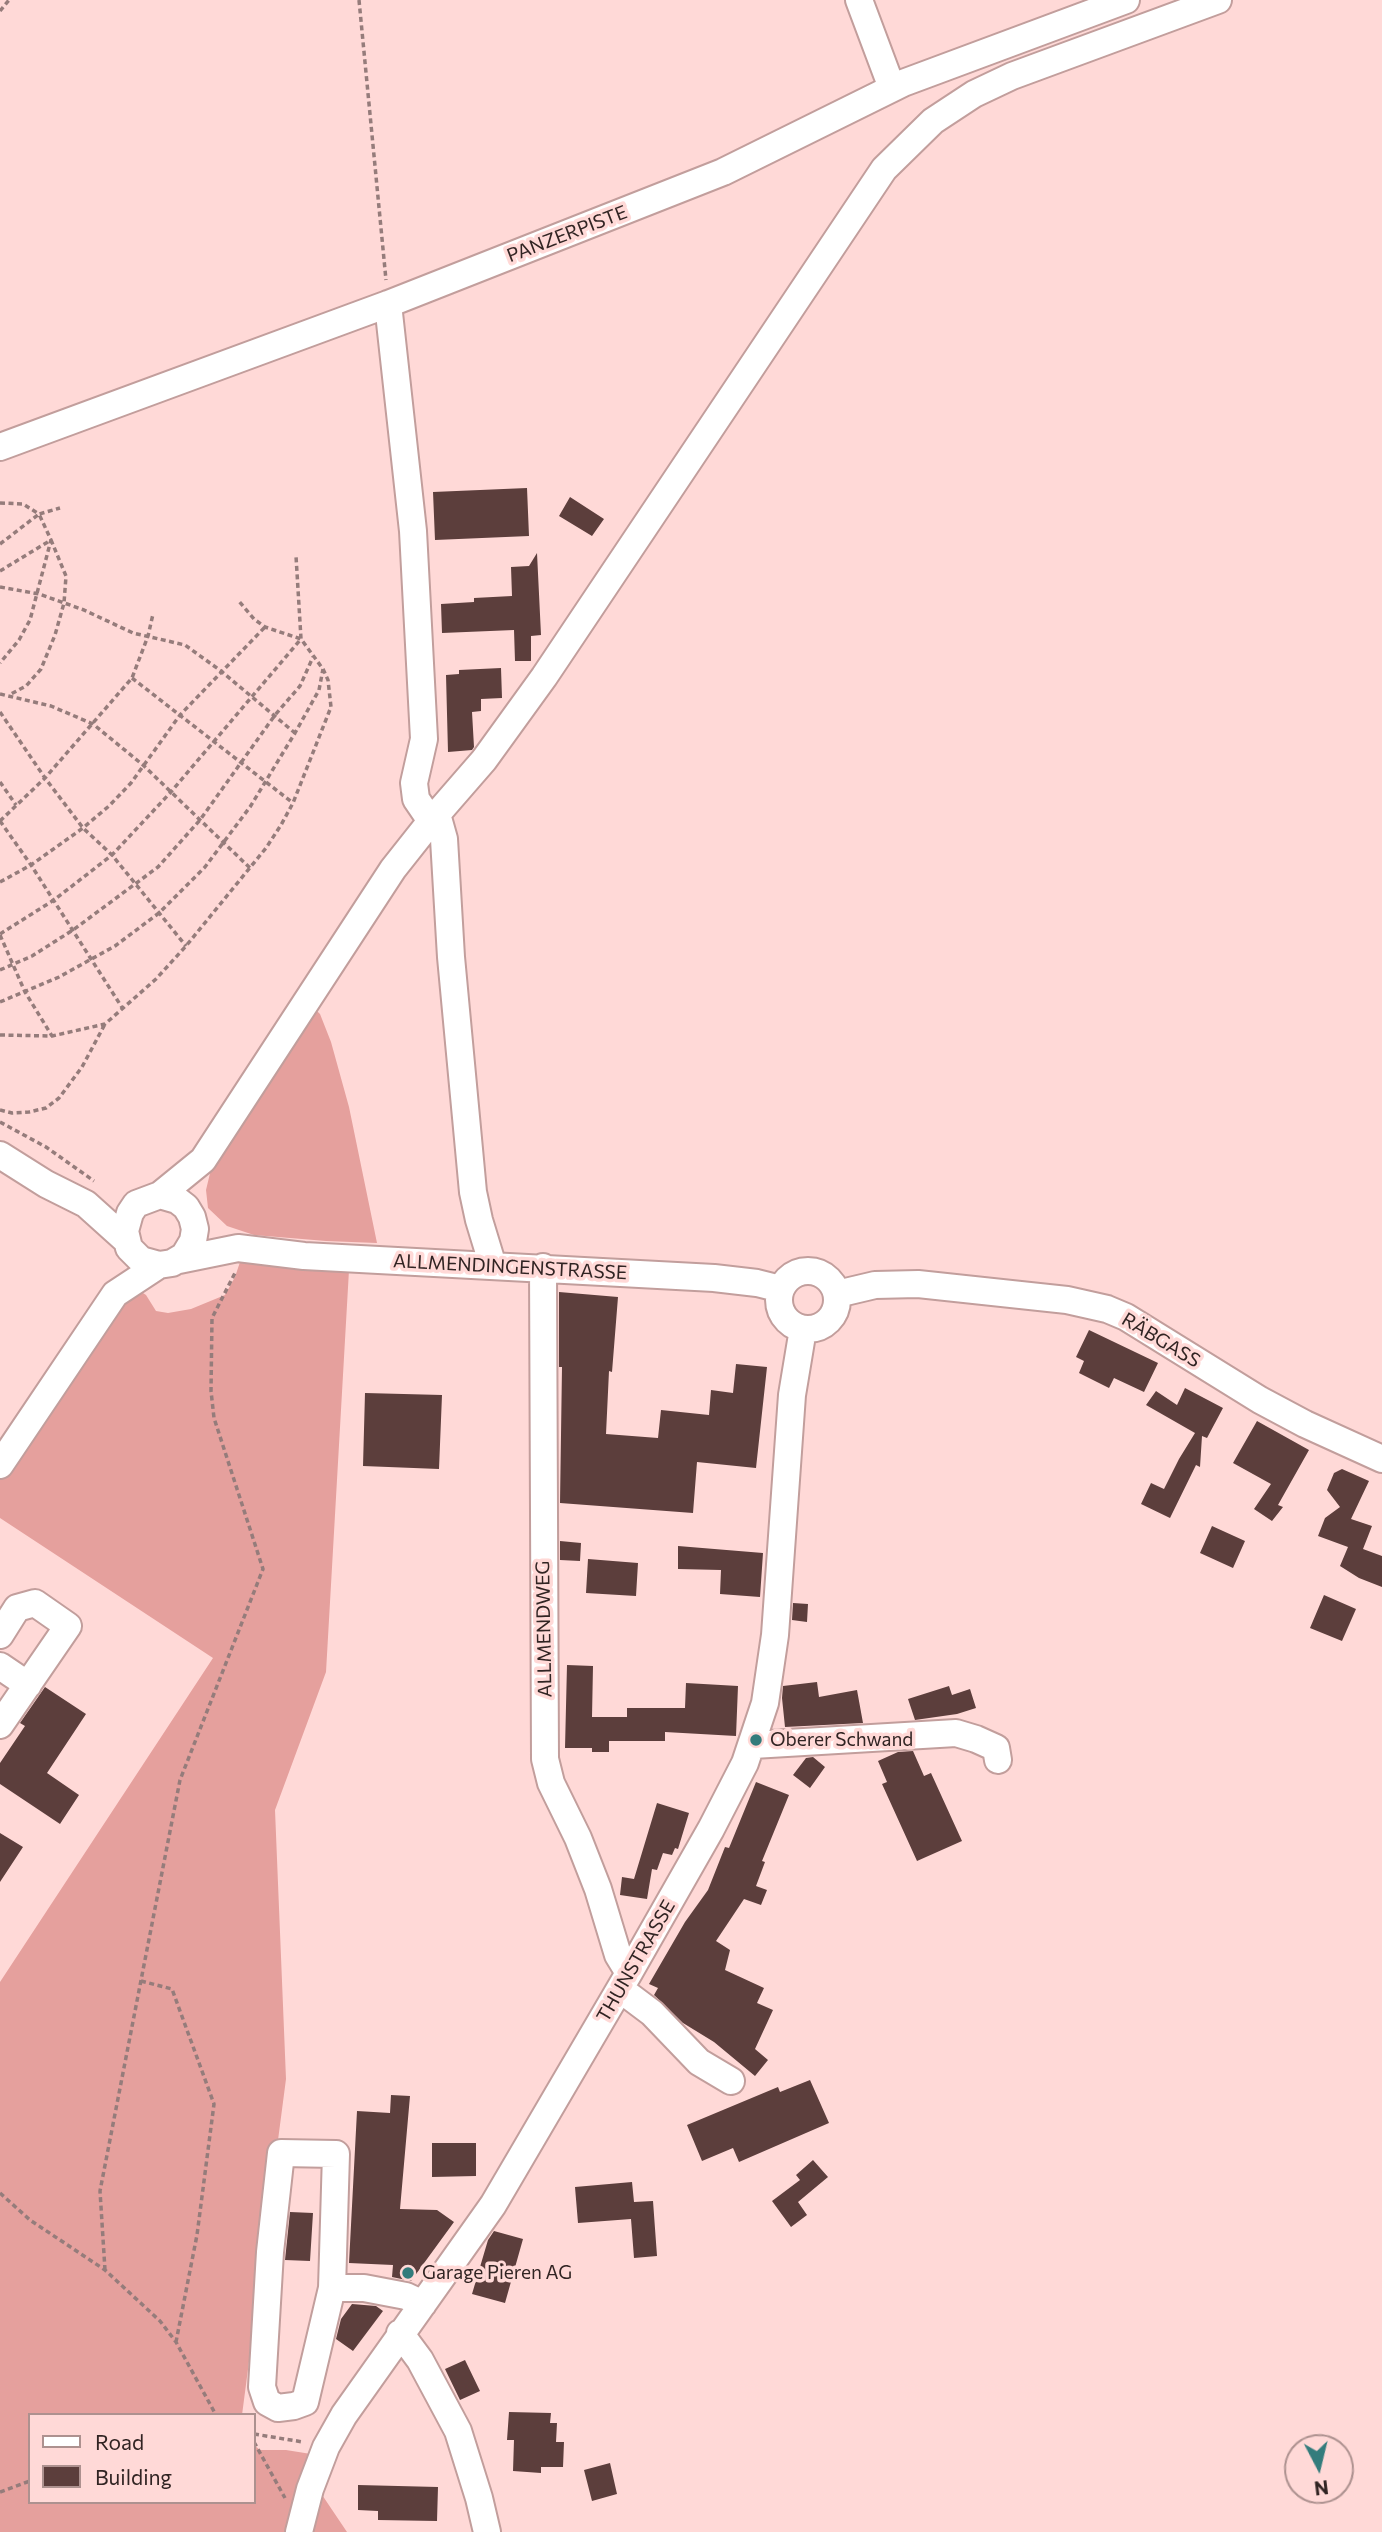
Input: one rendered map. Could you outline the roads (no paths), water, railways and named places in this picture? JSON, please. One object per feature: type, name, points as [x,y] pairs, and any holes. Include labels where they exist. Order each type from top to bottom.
[{"type":"street","points":[[859,0],[892,88]]},
{"type":"street","name":"PANZERPISTE","points":[[0,447],[388,304],[723,173],[892,88],[1126,0]]},
{"type":"street","points":[[0,1465],[115,1294],[127,1242],[126,1222],[148,1200],[203,1160],[393,869],[514,720],[884,169],[912,140],[953,107],[1012,76],[1218,0]]},
{"type":"street","points":[[388,304],[413,531],[424,739],[414,783],[416,799],[434,817],[444,839],[450,946],[473,1192],[493,1266]]},
{"type":"street","points":[[0,1155],[35,1177],[95,1196],[112,1207],[148,1200],[177,1200],[192,1219]]},
{"type":"street","points":[[115,1294],[189,1250],[193,1241],[192,1219],[203,1160]]},
{"type":"street","points":[[95,1196],[141,1260],[169,1263]]},
{"type":"street","name":"ALLMENDINGENSTRASSE","points":[[192,1219],[238,1248]]},
{"type":"street","name":"ALLMENDINGENSTRASSE","points":[[169,1263],[238,1248],[304,1256],[543,1267],[739,1280],[781,1289]]},
{"type":"street","name":"ALLMENDWEG","points":[[543,1267],[542,1460],[547,1770],[598,1889],[624,1981]]},
{"type":"street","points":[[809,1270],[827,1277],[837,1294],[837,1303],[830,1320],[822,1326],[803,1329],[794,1326],[780,1311],[778,1301],[781,1289],[791,1276],[809,1270]]},
{"type":"street","name":"RÄBGASS","points":[[837,1294],[874,1285],[918,1284],[1067,1300],[1107,1309],[1126,1317],[1260,1400],[1382,1459]]},
{"type":"street","name":"THUNSTRASSE","points":[[299,2528],[326,2447],[360,2390],[493,2204],[723,1808],[752,1745],[765,1703],[775,1635],[792,1395],[803,1329]]},
{"type":"street","points":[[0,1726],[68,1626],[35,1603],[17,1608],[4,1618]]},
{"type":"street","points":[[0,1666],[28,1685]]},
{"type":"street","points":[[752,1745],[956,1732],[996,1748],[998,1760]]},
{"type":"street","points":[[624,1981],[699,2062],[732,2081]]},
{"type":"street","points":[[281,2153],[336,2154],[332,2288],[305,2402],[278,2407],[267,2402],[262,2387],[270,2252],[281,2153]]},
{"type":"street","points":[[332,2288],[364,2288],[406,2296],[423,2304]]},
{"type":"street","points":[[400,2333],[420,2360],[458,2431],[487,2532]]},
{"type":"place","name":"Oberer Schwand","points":[[756,1740]]},
{"type":"place","name":"Garage Pieren AG","points":[[408,2273]]}]
